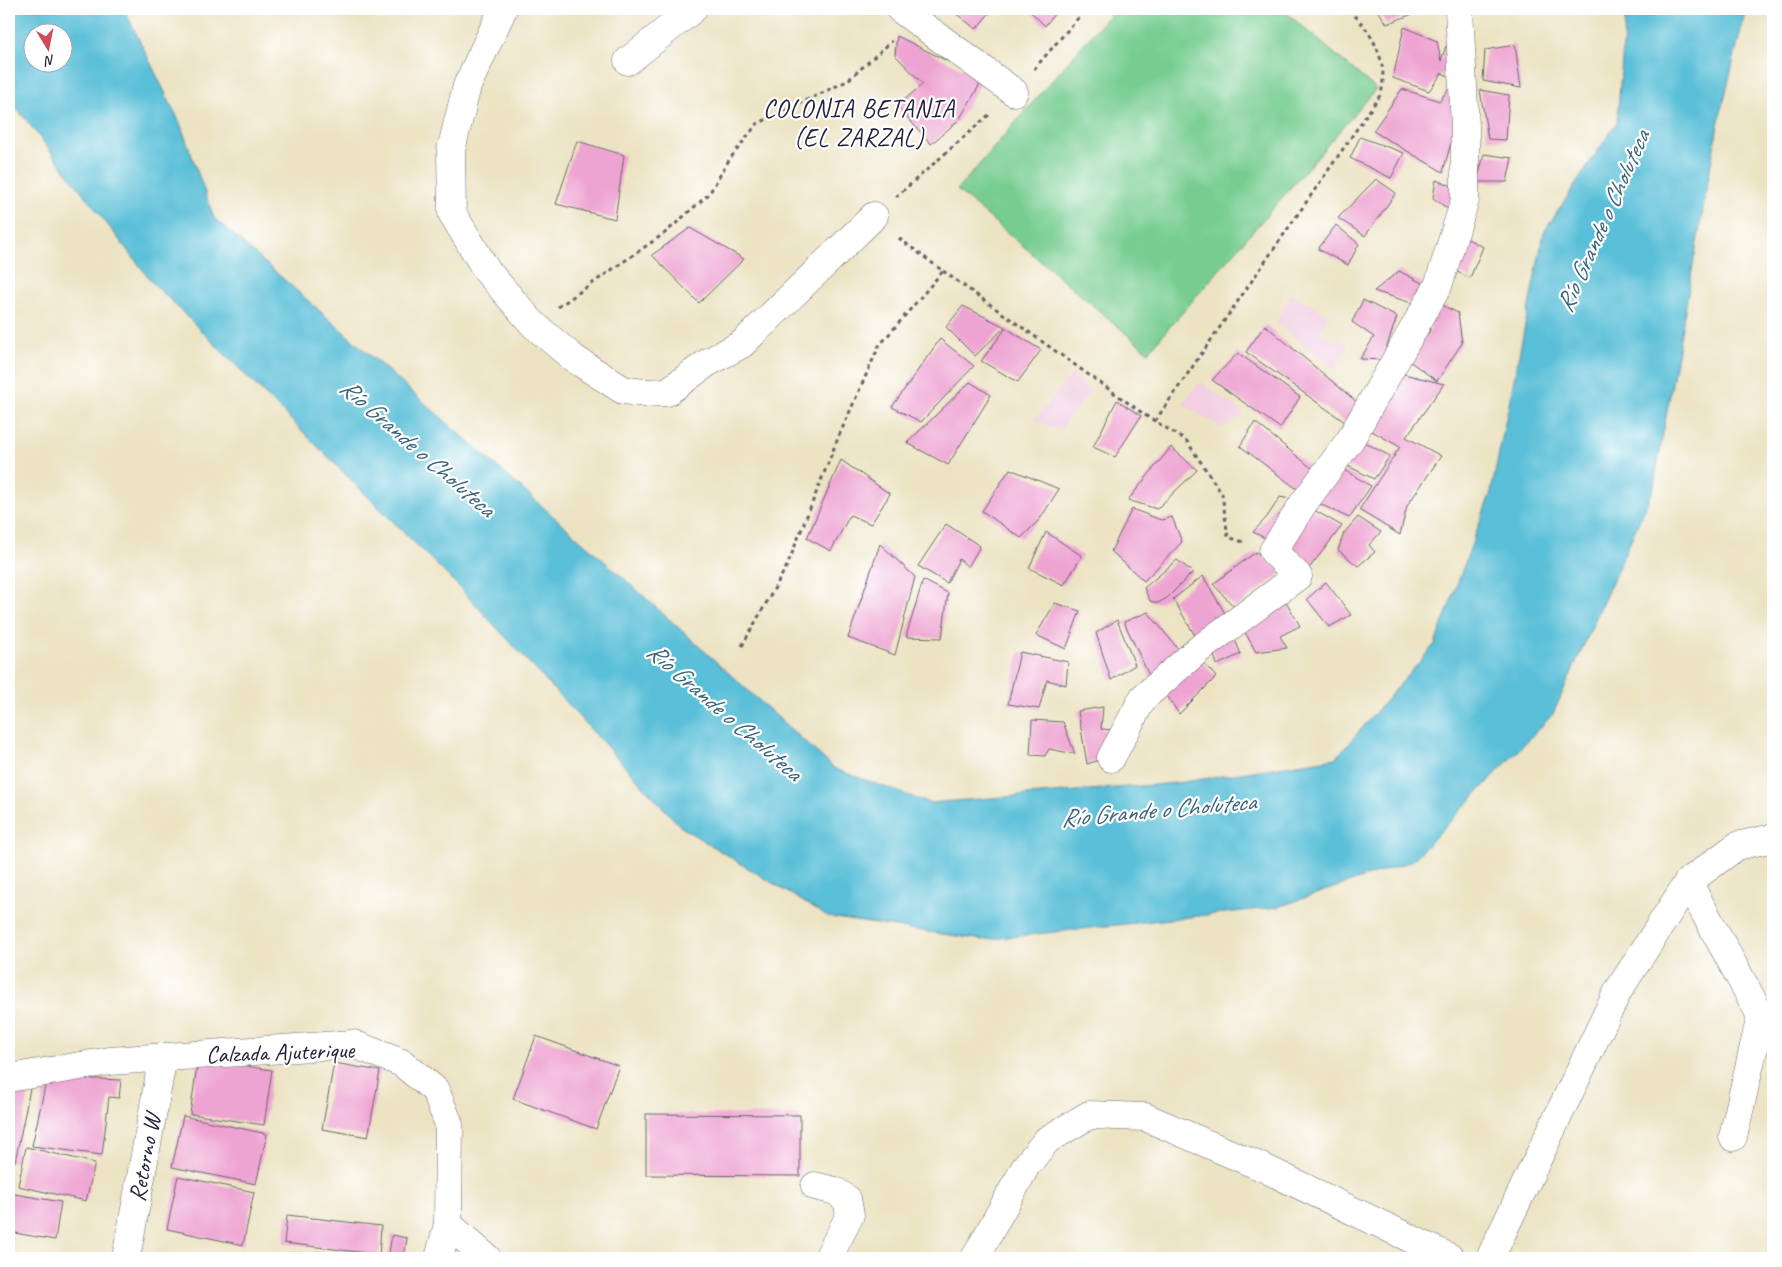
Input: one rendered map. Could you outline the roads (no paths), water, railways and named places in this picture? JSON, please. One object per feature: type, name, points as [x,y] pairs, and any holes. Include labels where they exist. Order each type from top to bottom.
[{"type":"street","points":[[503,9],[466,86],[451,150],[452,213],[487,271],[533,324],[573,358],[623,390],[644,393],[667,392],[707,363],[742,344],[874,216]]},
{"type":"street","points":[[628,61],[693,9]]},
{"type":"street","points":[[1111,758],[1143,698],[1198,650],[1298,576],[1273,551],[1303,504],[1350,440],[1438,286],[1465,200],[1465,127],[1460,9]]},
{"type":"street","points":[[907,13],[1014,92]]},
{"type":"street","points":[[1490,1258],[1618,991],[1688,882],[1737,846],[1773,838]]},
{"type":"street","points":[[1688,882],[1761,1016],[1733,1137]]},
{"type":"street","name":"Calzada Ajuterique","points":[[9,1078],[110,1060],[353,1044],[402,1063],[435,1090],[449,1124],[448,1224],[439,1258]]},
{"type":"street","name":"Retorno W","points":[[126,1258],[163,1057]]},
{"type":"street","points":[[975,1258],[1031,1160],[1047,1140],[1089,1115],[1145,1117],[1266,1169],[1451,1258]]},
{"type":"street","points":[[815,1186],[835,1191],[848,1200],[850,1215],[828,1258]]},
{"type":"street","points":[[448,1224],[487,1258]]},
{"type":"water","name":"Río Grande o Choluteca","points":[[9,9],[124,9],[180,123],[214,218],[619,574],[835,769],[929,803],[1177,783],[1336,758],[1435,644],[1491,492],[1544,232],[1617,122],[1626,9],[1746,9],[1718,125],[1653,490],[1553,714],[1412,861],[1278,907],[983,940],[828,917],[681,827],[461,589],[153,283],[9,98]]},
{"type":"district","name":"COLONIA BETANIA (EL ZARZAL)","points":[[859,122]]}]
